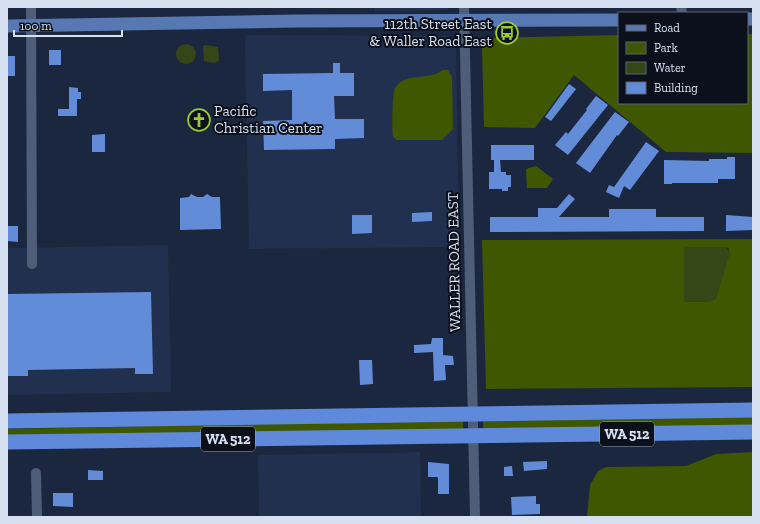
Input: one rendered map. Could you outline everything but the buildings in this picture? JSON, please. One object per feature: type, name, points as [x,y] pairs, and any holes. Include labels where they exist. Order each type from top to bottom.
[{"type":"highway","name":"WA 512","points":[[7,421],[753,410]]},
{"type":"highway","name":"WA 512","points":[[7,442],[753,432]]},
{"type":"main road","points":[[7,26],[296,21],[618,20]]},
{"type":"street","points":[[30,7],[32,264]]},
{"type":"street","name":"WALLER ROAD EAST","points":[[464,7],[475,517]]},
{"type":"street","points":[[36,473],[37,517]]},
{"type":"shaded area","points":[[375,7],[450,7],[447,10],[375,11]]},
{"type":"shaded area","points":[[245,35],[446,36],[453,38],[456,47],[459,247],[249,249]]},
{"type":"shaded area","points":[[168,245],[171,392],[7,395],[7,248]]},
{"type":"shaded area","points":[[420,452],[421,517],[259,517],[258,455]]},
{"type":"green space","points":[[748,34],[753,34],[753,153],[666,152],[574,75],[535,128],[484,127],[482,47],[485,41],[489,38],[618,35],[618,104],[748,104]]},
{"type":"green space","points":[[443,70],[448,70],[452,77],[453,129],[442,140],[397,140],[393,137],[392,127],[393,98],[396,86],[406,79],[431,75]]},
{"type":"green space","points":[[536,166],[553,179],[547,188],[527,188],[526,169]]},
{"type":"green space","points":[[753,239],[753,387],[486,389],[482,240]],"holes":[[[686,247],[726,247],[729,249],[712,301],[687,302],[684,300],[684,251]]]},
{"type":"green space","points":[[753,417],[753,425],[483,429],[483,420]]},
{"type":"green space","points":[[463,420],[463,430],[7,437],[7,429]]},
{"type":"green space","points":[[753,452],[753,517],[587,517],[590,485],[598,471],[606,467],[686,466],[716,454]]},
{"type":"water","points":[[186,44],[193,47],[196,54],[193,61],[186,64],[179,61],[176,54],[179,47]]},
{"type":"water","points":[[203,46],[218,47],[219,61],[213,63],[204,61]]},
{"type":"water","points":[[686,247],[726,247],[730,253],[716,299],[712,301],[687,302],[684,300],[684,251]]},
{"type":"place","name":"112th Street East & Waller Road East","points":[[507,33]]},
{"type":"place","name":"Pacific Christian Center","points":[[199,120]]}]
